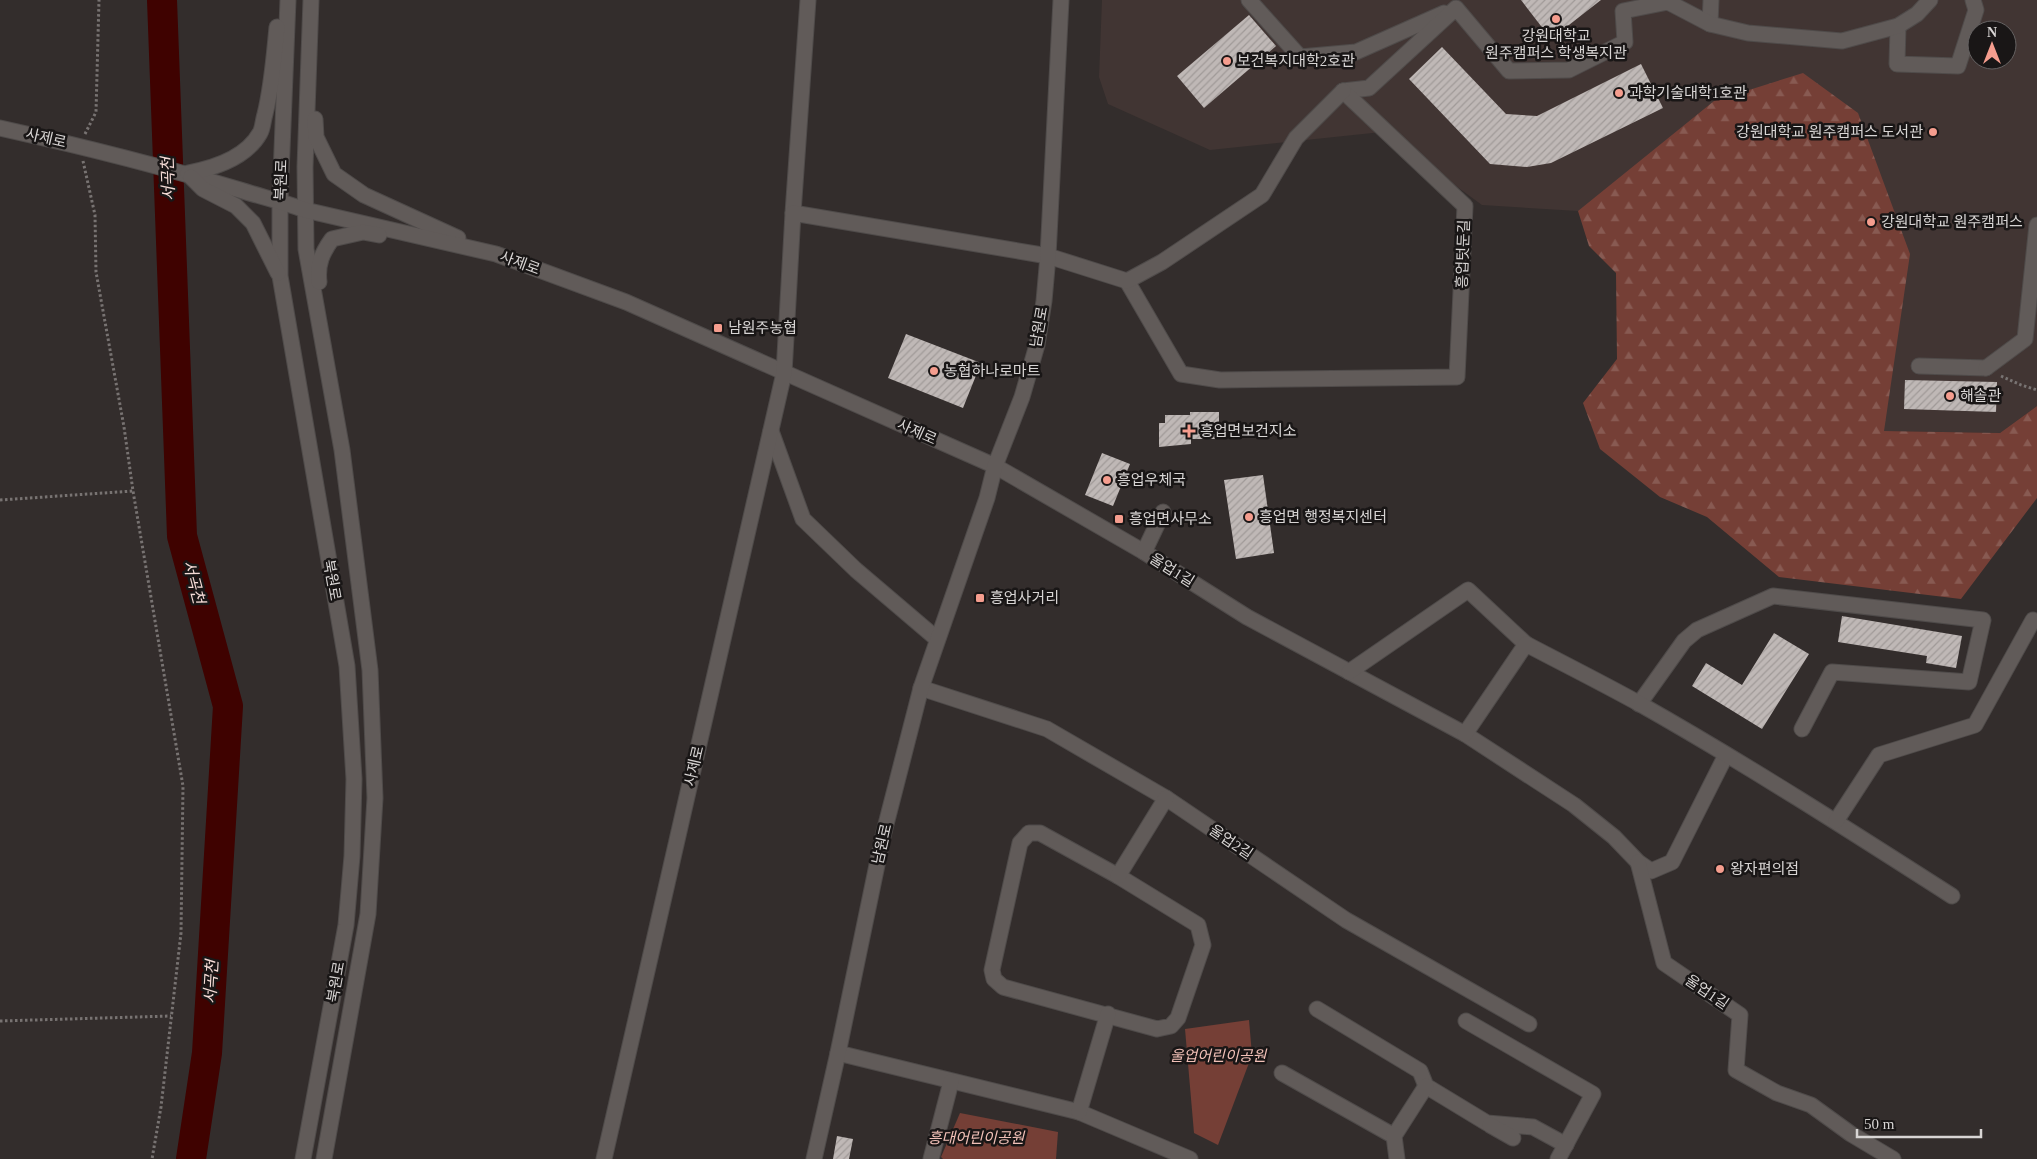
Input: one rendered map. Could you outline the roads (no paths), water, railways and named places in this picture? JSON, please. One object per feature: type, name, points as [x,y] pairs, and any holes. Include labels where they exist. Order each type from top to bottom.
[{"type":"street","points":[[186,173],[204,170],[236,157],[261,132],[271,90],[278,20],[287,0]]},
{"type":"street","name":"북원로","points":[[287,0],[280,200],[280,276],[347,666],[354,779],[352,856],[346,925],[303,1159]]},
{"type":"street","points":[[784,373],[808,0]]},
{"type":"street","name":"남원로","points":[[814,1159],[883,836],[921,688],[987,498],[995,466],[1022,397],[1037,345],[1048,256],[1061,0]]},
{"type":"street","points":[[1249,0],[1300,57],[1356,52],[1456,8]]},
{"type":"street","points":[[1710,24],[1711,0]]},
{"type":"street","points":[[1456,8],[1509,71],[1569,70],[1625,42],[1623,11],[1668,2],[1710,24],[1748,33],[1842,41],[1898,26],[1918,14],[1930,0]]},
{"type":"street","points":[[1898,26],[1897,64],[1958,66],[1976,10],[1973,0]]},
{"type":"street","points":[[311,1],[315,20],[316,137],[334,174],[364,195],[496,254]]},
{"type":"street","name":"북원로","points":[[311,1],[305,167],[306,250],[342,450],[370,670],[375,798],[368,914],[324,1159]]},
{"type":"street","points":[[793,213],[1048,256],[1127,281],[1162,262],[1262,195],[1296,138],[1343,91],[1369,88],[1456,8]]},
{"type":"street","name":"흥업텃둔길","points":[[1127,281],[1181,374],[1220,380],[1457,377],[1464,206],[1343,91]]},
{"type":"street","name":"사제로","points":[[0,128],[86,147],[186,173],[242,191],[280,200],[306,210],[496,254],[626,302],[995,466]]},
{"type":"street","points":[[186,173],[203,189],[236,206],[254,223],[280,276]]},
{"type":"street","points":[[1919,366],[1985,368],[2025,339],[2037,226]]},
{"type":"street","points":[[327,362],[318,272],[321,254],[332,239],[363,232],[496,254]]},
{"type":"street","name":"사제로","points":[[604,1159],[784,373]]},
{"type":"street","points":[[771,431],[803,519],[856,570],[937,639]]},
{"type":"street","name":"울업1길","points":[[995,466],[1144,552],[1247,617],[1465,734],[1574,805],[1614,837],[1638,862],[1664,964],[1740,1015],[1736,1070],[1777,1093],[1811,1104],[1851,1134],[1893,1159]]},
{"type":"street","points":[[1144,552],[1163,512]]},
{"type":"street","points":[[1350,672],[1468,590],[1526,644],[1640,704],[1836,821],[1952,896]]},
{"type":"street","points":[[1640,704],[1684,641],[1697,630],[1773,596],[1982,620],[1969,682],[1832,672],[1802,729]]},
{"type":"street","points":[[1836,821],[1879,755],[1975,725],[2032,620]]},
{"type":"street","points":[[1465,734],[1526,644]]},
{"type":"street","name":"울업2길","points":[[921,688],[1047,729],[1166,798],[1346,920],[1529,1024]]},
{"type":"street","points":[[1638,862],[1652,870],[1672,862],[1726,755]]},
{"type":"street","points":[[1118,876],[1166,798]]},
{"type":"street","points":[[1029,832],[1040,833],[1118,876],[1198,925],[1202,945],[1178,1018],[1171,1026],[1157,1028],[1003,987],[994,979],[992,970],[1020,843],[1029,832]]},
{"type":"street","points":[[1317,1009],[1420,1071],[1426,1086],[1513,1138]]},
{"type":"street","points":[[1079,1112],[1108,1014]]},
{"type":"street","points":[[1466,1021],[1593,1094],[1558,1159]]},
{"type":"street","points":[[838,1053],[1079,1112],[1190,1159]]},
{"type":"street","points":[[1282,1073],[1394,1136]]},
{"type":"street","points":[[931,1159],[951,1082]]},
{"type":"street","points":[[1397,1159],[1394,1136],[1426,1086]]},
{"type":"street","points":[[1487,1123],[1533,1127],[1566,1145]]},
{"type":"waterway","name":"서곡천","points":[[162,0],[182,536],[228,706],[207,1053],[191,1159]]},
{"type":"place","name":"강원대학교 원주캠퍼스 학생복지관","points":[[1556,19]]},
{"type":"place","name":"보건복지대학2호관","points":[[1227,61]]},
{"type":"place","name":"과학기술대학1호관","points":[[1619,93]]},
{"type":"place","name":"강원대학교 원주캠퍼스 도서관","points":[[1933,132]]},
{"type":"place","name":"강원대학교 원주캠퍼스","points":[[1871,222]]},
{"type":"place","name":"남원주농협","points":[[718,328]]},
{"type":"place","name":"농협하나로마트","points":[[934,371]]},
{"type":"place","name":"해솔관","points":[[1950,396]]},
{"type":"place","name":"흥업면보건지소","points":[[1189,431]]},
{"type":"place","name":"흥업우체국","points":[[1107,480]]},
{"type":"place","name":"흥업면 행정복지센터","points":[[1249,517]]},
{"type":"place","name":"흥업면사무소","points":[[1119,519]]},
{"type":"place","name":"흥업사거리","points":[[980,598]]},
{"type":"place","name":"왕자편의점","points":[[1720,869]]},
{"type":"park label","name":"울업어린이공원","points":[[1218,1056]]},
{"type":"park label","name":"흥대어린이공원","points":[[976,1138]]}]
